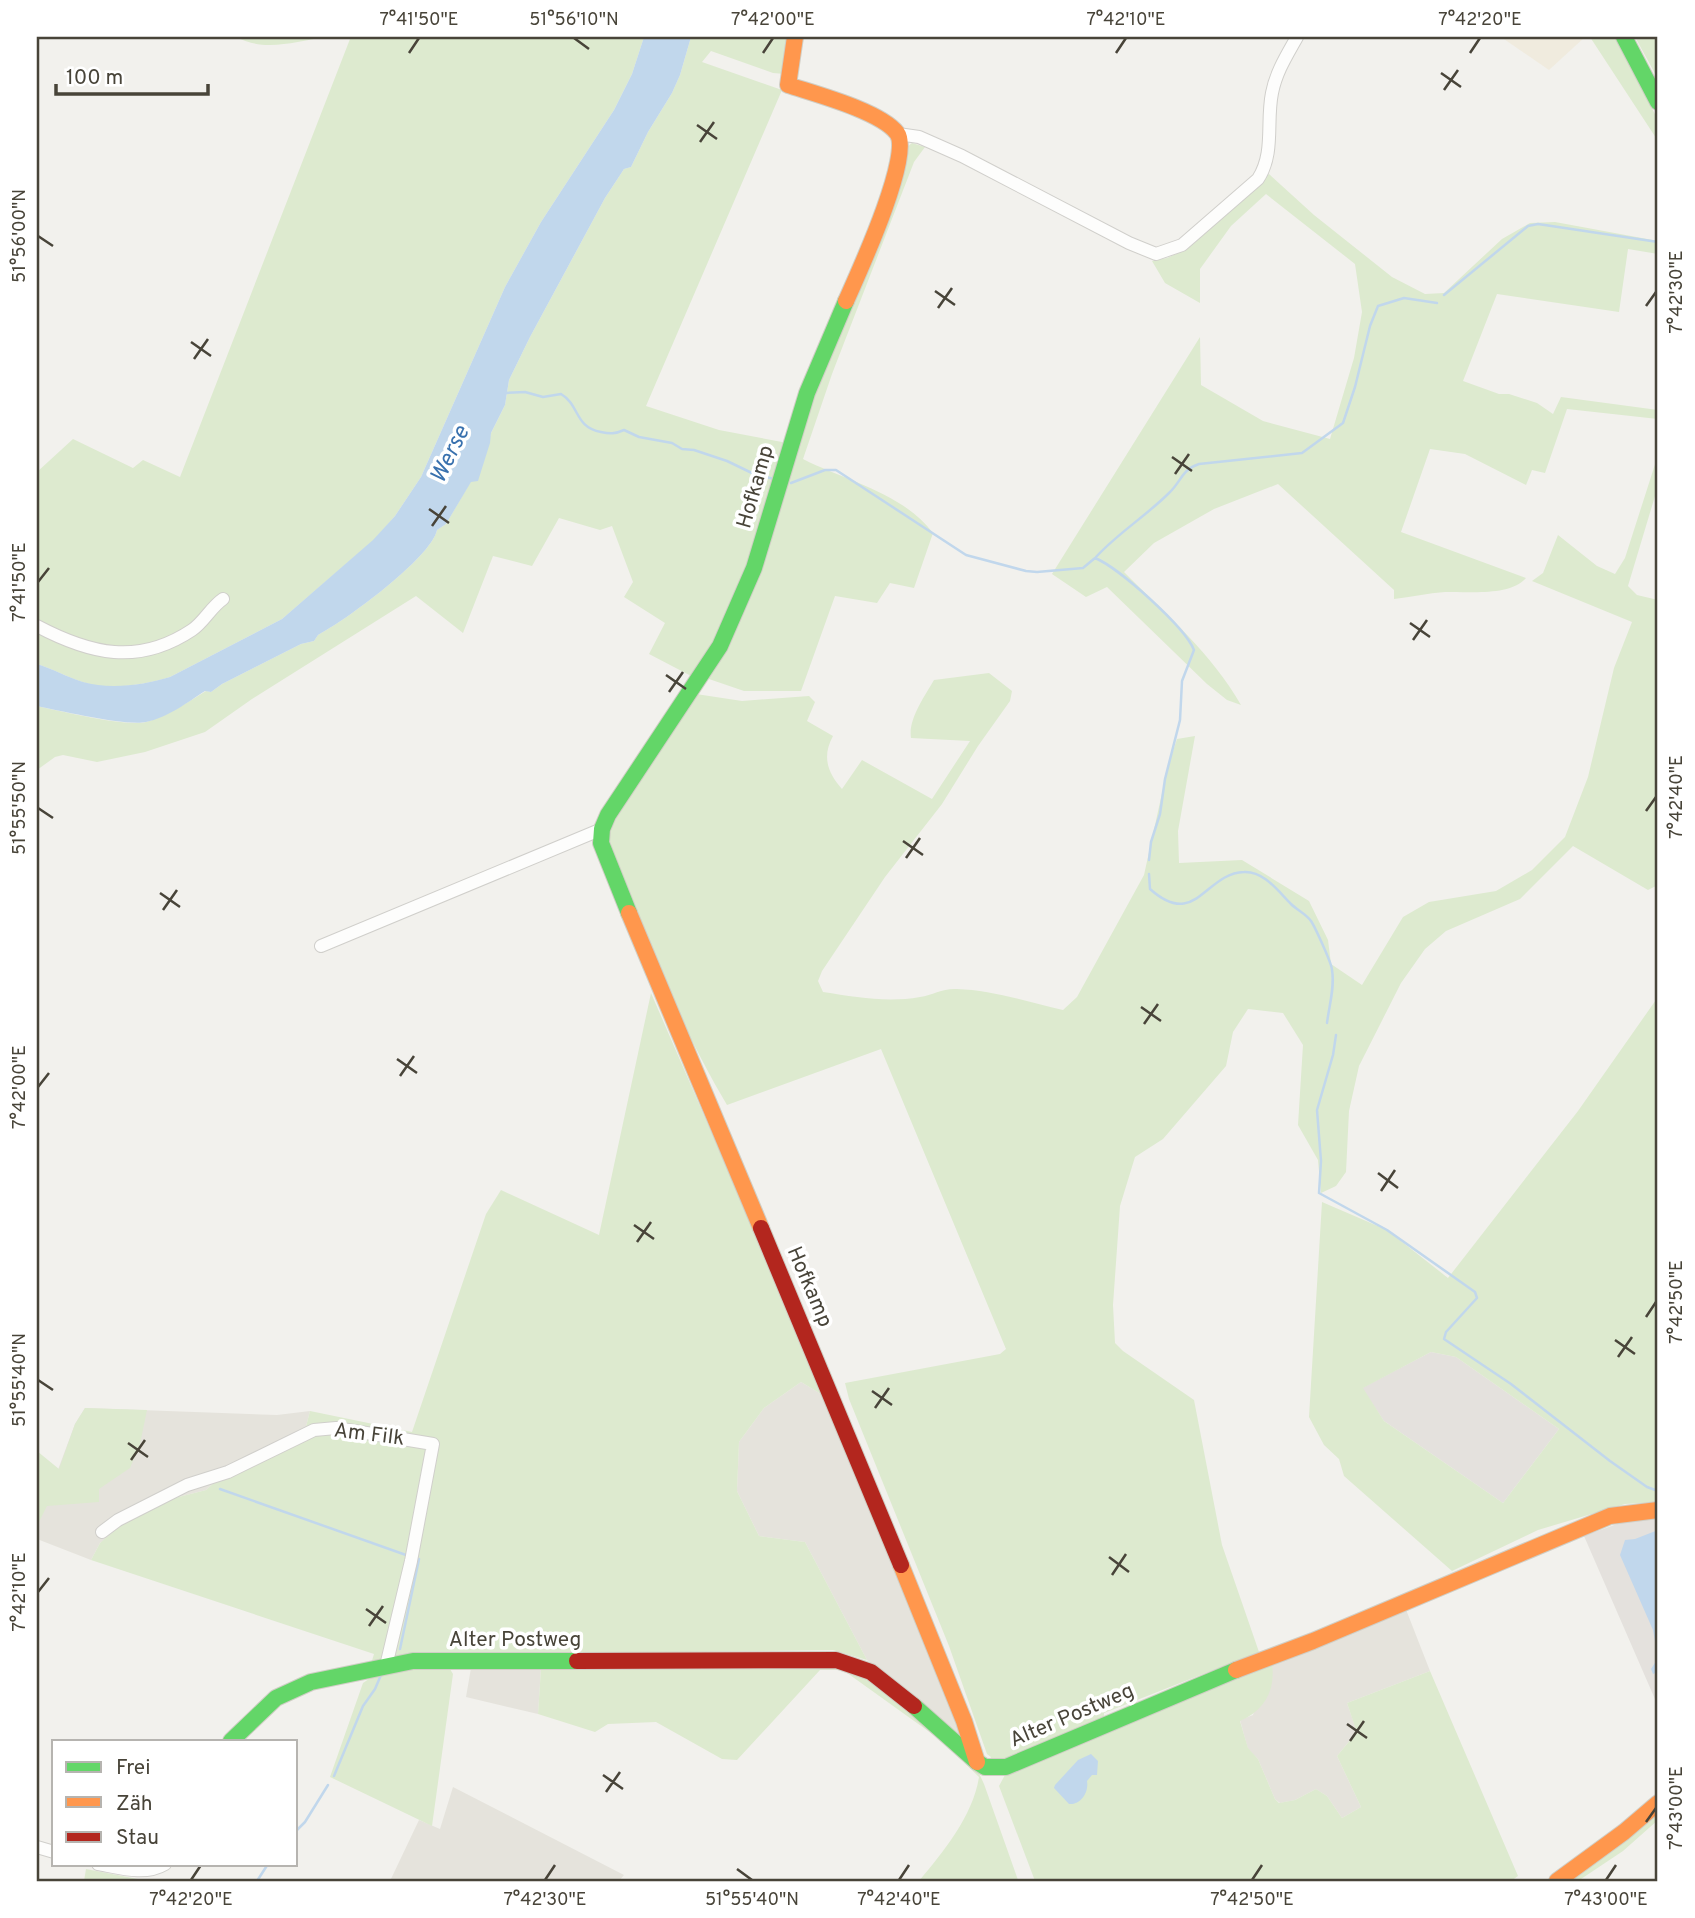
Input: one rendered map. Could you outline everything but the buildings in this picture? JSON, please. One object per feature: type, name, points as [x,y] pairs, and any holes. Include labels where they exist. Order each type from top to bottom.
[{"type":"street","points":[[796,37],[788,85],[871,116],[886,123],[898,134],[919,137],[940,145],[1129,243],[1156,254],[1182,245],[1258,179],[1266,167],[1272,92],[1280,66],[1297,37]]},
{"type":"street","points":[[1624,37],[1658,102]]},
{"type":"street","name":"Hofkamp","points":[[898,134],[900,151],[892,188],[807,393],[778,495],[749,579],[720,646],[608,815],[602,829],[601,843],[931,1637],[977,1762]]},
{"type":"street","points":[[37,626],[82,647],[126,653],[144,651],[193,629],[223,599]]},
{"type":"street","points":[[321,946],[602,829]]},
{"type":"street","name":"Am Filk","points":[[102,1532],[118,1520],[187,1485],[228,1472],[314,1430],[336,1428],[433,1444],[411,1561],[386,1666]]},
{"type":"street","name":"Alter Postweg","points":[[232,1740],[276,1698],[311,1682],[413,1661],[836,1660],[871,1672],[904,1697],[977,1762],[985,1767],[1006,1767],[1610,1516],[1658,1510]]},
{"type":"street","points":[[1557,1881],[1624,1832],[1658,1803]]},
{"type":"street","points":[[108,1866],[126,1870],[155,1870],[162,1866]]},
{"type":"shaded area","points":[[1501,37],[1585,37],[1549,70]]},
{"type":"shaded area","points":[[1431,1352],[1456,1357],[1559,1429],[1503,1503],[1384,1421],[1362,1388]]},
{"type":"shaded area","points":[[801,1382],[826,1397],[964,1743],[908,1691],[867,1660],[805,1542],[759,1536],[737,1491],[739,1442],[764,1408]]},
{"type":"shaded area","points":[[85,1408],[277,1415],[310,1411],[302,1442],[218,1479],[206,1490],[167,1500],[100,1543],[91,1560],[37,1539],[37,1526],[75,1424]]},
{"type":"shaded area","points":[[1658,1516],[1658,1706],[1584,1536],[1628,1520]]},
{"type":"shaded area","points":[[1405,1607],[1430,1671],[1347,1703],[1356,1729],[1337,1756],[1361,1807],[1342,1818],[1327,1796],[1316,1789],[1295,1800],[1280,1803],[1275,1799],[1258,1759],[1248,1749],[1240,1720],[1253,1715],[1271,1658],[1311,1645],[1319,1648]]},
{"type":"shaded area","points":[[471,1668],[541,1668],[538,1714],[466,1697]]},
{"type":"shaded area","points":[[453,1787],[624,1875],[619,1881],[390,1881],[419,1820],[440,1829]]},
{"type":"green space","points":[[237,37],[324,37],[268,45],[247,42]]},
{"type":"green space","points":[[644,37],[632,74],[614,110],[541,222],[505,287],[421,477],[395,516],[374,540],[282,619],[170,677],[132,685],[103,686],[79,681],[37,664],[37,472],[73,439],[133,468],[143,460],[180,477],[350,39]]},
{"type":"green space","points":[[691,37],[804,37],[797,75],[773,73],[711,51],[702,62],[782,90],[646,406],[719,430],[782,442],[794,452],[907,147],[912,143],[925,147],[914,162],[832,374],[803,459],[873,489],[921,519],[933,533],[914,588],[890,583],[877,603],[835,596],[801,691],[744,691],[706,678],[695,678],[649,654],[665,623],[624,597],[633,582],[612,526],[600,530],[559,518],[532,566],[493,556],[463,633],[416,596],[252,699],[205,732],[145,752],[97,762],[63,755],[55,757],[37,770],[37,706],[124,722],[137,723],[154,719],[301,644],[314,641],[318,635],[385,588],[420,556],[437,530],[446,524],[485,457],[491,433],[505,405],[509,380],[530,337],[605,198],[624,169],[631,167],[672,93]]},
{"type":"green space","points":[[1590,37],[1615,37],[1658,120],[1658,141]]},
{"type":"green space","points":[[1635,37],[1658,37],[1658,79]]},
{"type":"green space","points":[[1269,174],[1314,215],[1392,277],[1425,294],[1444,293],[1502,239],[1530,223],[1555,222],[1658,241],[1658,254],[1628,249],[1619,312],[1497,294],[1463,381],[1499,394],[1509,394],[1537,403],[1553,414],[1561,397],[1658,410],[1658,419],[1567,409],[1545,473],[1532,470],[1526,485],[1465,454],[1430,449],[1401,532],[1526,578],[1519,584],[1499,591],[1439,593],[1394,599],[1394,590],[1278,484],[1214,509],[1154,543],[1124,572],[1202,651],[1241,705],[1227,700],[1207,684],[1107,587],[1086,597],[1052,574],[1200,337],[1201,385],[1263,421],[1330,439],[1354,358],[1362,312],[1355,264],[1266,194],[1231,226],[1200,269],[1200,303],[1165,283],[1152,261],[1183,251]]},
{"type":"green space","points":[[1658,455],[1658,486],[1628,586],[1637,595],[1658,600],[1658,885],[1648,890],[1573,846],[1520,899],[1446,931],[1425,949],[1401,983],[1359,1066],[1349,1111],[1346,1172],[1336,1186],[1321,1193],[1318,1160],[1298,1125],[1303,1045],[1283,1013],[1248,1009],[1233,1032],[1226,1066],[1163,1139],[1135,1157],[1120,1206],[1113,1305],[1115,1343],[1194,1400],[1222,1545],[1259,1652],[1104,1713],[1104,1718],[1008,1760],[988,1763],[991,1757],[987,1754],[949,1646],[849,1399],[845,1383],[1000,1354],[1006,1349],[881,1049],[727,1105],[662,977],[607,845],[607,833],[696,694],[742,701],[809,696],[815,702],[807,721],[833,736],[828,750],[828,764],[842,789],[862,760],[932,799],[970,741],[911,738],[912,723],[918,708],[934,680],[989,673],[1012,691],[1010,701],[942,804],[885,877],[822,971],[818,981],[823,992],[872,999],[896,999],[957,989],[997,994],[1063,1010],[1077,997],[1144,875],[1168,766],[1177,739],[1195,736],[1178,831],[1179,863],[1242,860],[1309,901],[1328,940],[1331,964],[1362,985],[1403,917],[1429,902],[1496,891],[1532,870],[1565,837],[1588,777],[1614,668],[1632,622],[1532,581],[1543,573],[1558,535],[1597,566],[1615,574],[1625,558]]},
{"type":"green space","points":[[651,993],[826,1397],[801,1382],[764,1408],[739,1442],[737,1491],[759,1536],[805,1542],[867,1660],[833,1650],[475,1655],[371,1664],[374,1654],[91,1560],[100,1543],[120,1526],[167,1500],[206,1490],[218,1479],[302,1442],[310,1411],[412,1432],[486,1214],[501,1190],[599,1235]]},
{"type":"green space","points":[[1658,997],[1658,1502],[1625,1504],[1538,1530],[1452,1571],[1344,1476],[1339,1459],[1324,1445],[1309,1417],[1322,1202],[1387,1230],[1448,1278],[1578,1111]],"holes":[[[1431,1352],[1456,1357],[1559,1429],[1503,1503],[1384,1421],[1363,1388]]]},
{"type":"green space","points":[[85,1408],[147,1410],[140,1444],[130,1468],[99,1489],[99,1502],[47,1506],[37,1526],[37,1451],[59,1469],[75,1424]]},
{"type":"green space","points":[[1271,1658],[1272,1678],[1268,1696],[1257,1710],[1240,1721],[1248,1748],[1258,1759],[1279,1803],[1295,1800],[1316,1789],[1327,1796],[1342,1818],[1361,1807],[1337,1756],[1356,1730],[1347,1703],[1430,1671],[1518,1876],[1511,1881],[1035,1881],[999,1786],[1005,1775]]},
{"type":"green space","points":[[412,1665],[450,1669],[453,1674],[432,1826],[330,1777],[363,1683],[379,1672]]},
{"type":"green space","points":[[840,1666],[867,1675],[977,1769],[1018,1880],[919,1881],[947,1846],[964,1819],[979,1777],[942,1741],[843,1670],[820,1670],[737,1760],[722,1759],[656,1722],[608,1724],[595,1732],[538,1714],[541,1668]]},
{"type":"green space","points":[[1658,1811],[1658,1820],[1623,1851],[1578,1881],[1567,1881]]},
{"type":"green space","points":[[86,1869],[143,1880],[148,1881],[84,1881]]},
{"type":"water","name":"Werse","points":[[644,37],[691,37],[680,75],[631,167],[624,169],[605,198],[530,337],[509,380],[505,405],[491,433],[478,481],[471,482],[446,524],[437,530],[420,556],[385,588],[318,635],[314,641],[301,644],[211,692],[205,691],[162,717],[146,722],[123,722],[37,706],[37,664],[93,684],[127,686],[149,682],[170,677],[282,619],[373,540],[395,516],[421,477],[505,287],[541,222],[614,110],[632,74]]},
{"type":"water","points":[[1658,1530],[1658,1658],[1653,1630],[1620,1555],[1625,1540]]},
{"type":"water","points":[[1658,1658],[1658,1672],[1653,1674],[1651,1669]]},
{"type":"water","points":[[1091,1754],[1098,1761],[1097,1775],[1092,1775],[1087,1781],[1083,1797],[1069,1804],[1054,1788],[1055,1785],[1078,1760]]},
{"type":"waterway","points":[[1444,295],[1528,226],[1538,224],[1658,242]]},
{"type":"waterway","points":[[1096,557],[1173,489],[1193,466],[1302,453],[1343,423],[1378,306],[1404,298],[1437,303]]},
{"type":"waterway","points":[[505,393],[525,392],[543,397],[561,394],[581,421],[592,429],[610,433],[624,430],[639,437],[672,443],[682,449],[694,450],[754,474],[774,479]]},
{"type":"waterway","points":[[791,483],[825,470],[836,470],[966,555],[1026,571],[1083,568],[1095,558],[1119,573],[1165,613],[1194,650],[1182,681],[1180,720],[1149,860]]},
{"type":"waterway","points":[[1149,874],[1150,889],[1166,900],[1179,904],[1190,902],[1231,875],[1251,873],[1270,883],[1307,916],[1326,953],[1333,976],[1327,1023]]},
{"type":"waterway","points":[[1336,1035],[1317,1110],[1321,1161],[1319,1193],[1387,1230],[1475,1292],[1477,1298],[1446,1332],[1444,1339],[1511,1384],[1610,1461],[1647,1487],[1658,1491]]},
{"type":"waterway","points":[[220,1489],[406,1555]]},
{"type":"waterway","points":[[400,1649],[419,1559]]},
{"type":"waterway","points":[[334,1776],[363,1706],[381,1675]]},
{"type":"waterway","points":[[298,1829],[328,1785]]},
{"type":"waterway","points":[[257,1881],[267,1866]]},
{"type":"traffic: fast","points":[[1624,37],[1658,102]]},
{"type":"traffic: fast","points":[[629,913],[601,843],[602,829],[608,815],[720,646],[754,568],[807,393],[846,301]]},
{"type":"traffic: fast","points":[[232,1740],[276,1698],[311,1682],[413,1661],[577,1661]]},
{"type":"traffic: fast","points":[[914,1706],[977,1762],[985,1767],[1006,1767],[1236,1670]]},
{"type":"traffic: slow","points":[[795,37],[788,85],[877,117],[897,133],[900,145],[891,189],[872,242],[846,301]]},
{"type":"traffic: slow","points":[[629,913],[761,1228]]},
{"type":"traffic: slow","points":[[1236,1670],[1313,1641],[1610,1516],[1658,1510]]},
{"type":"traffic: slow","points":[[901,1565],[964,1721],[977,1762]]},
{"type":"traffic: slow","points":[[1557,1881],[1624,1832],[1658,1803]]},
{"type":"traffic: jam","points":[[761,1228],[901,1565]]},
{"type":"traffic: jam","points":[[577,1661],[836,1660],[871,1672],[914,1706]]}]
